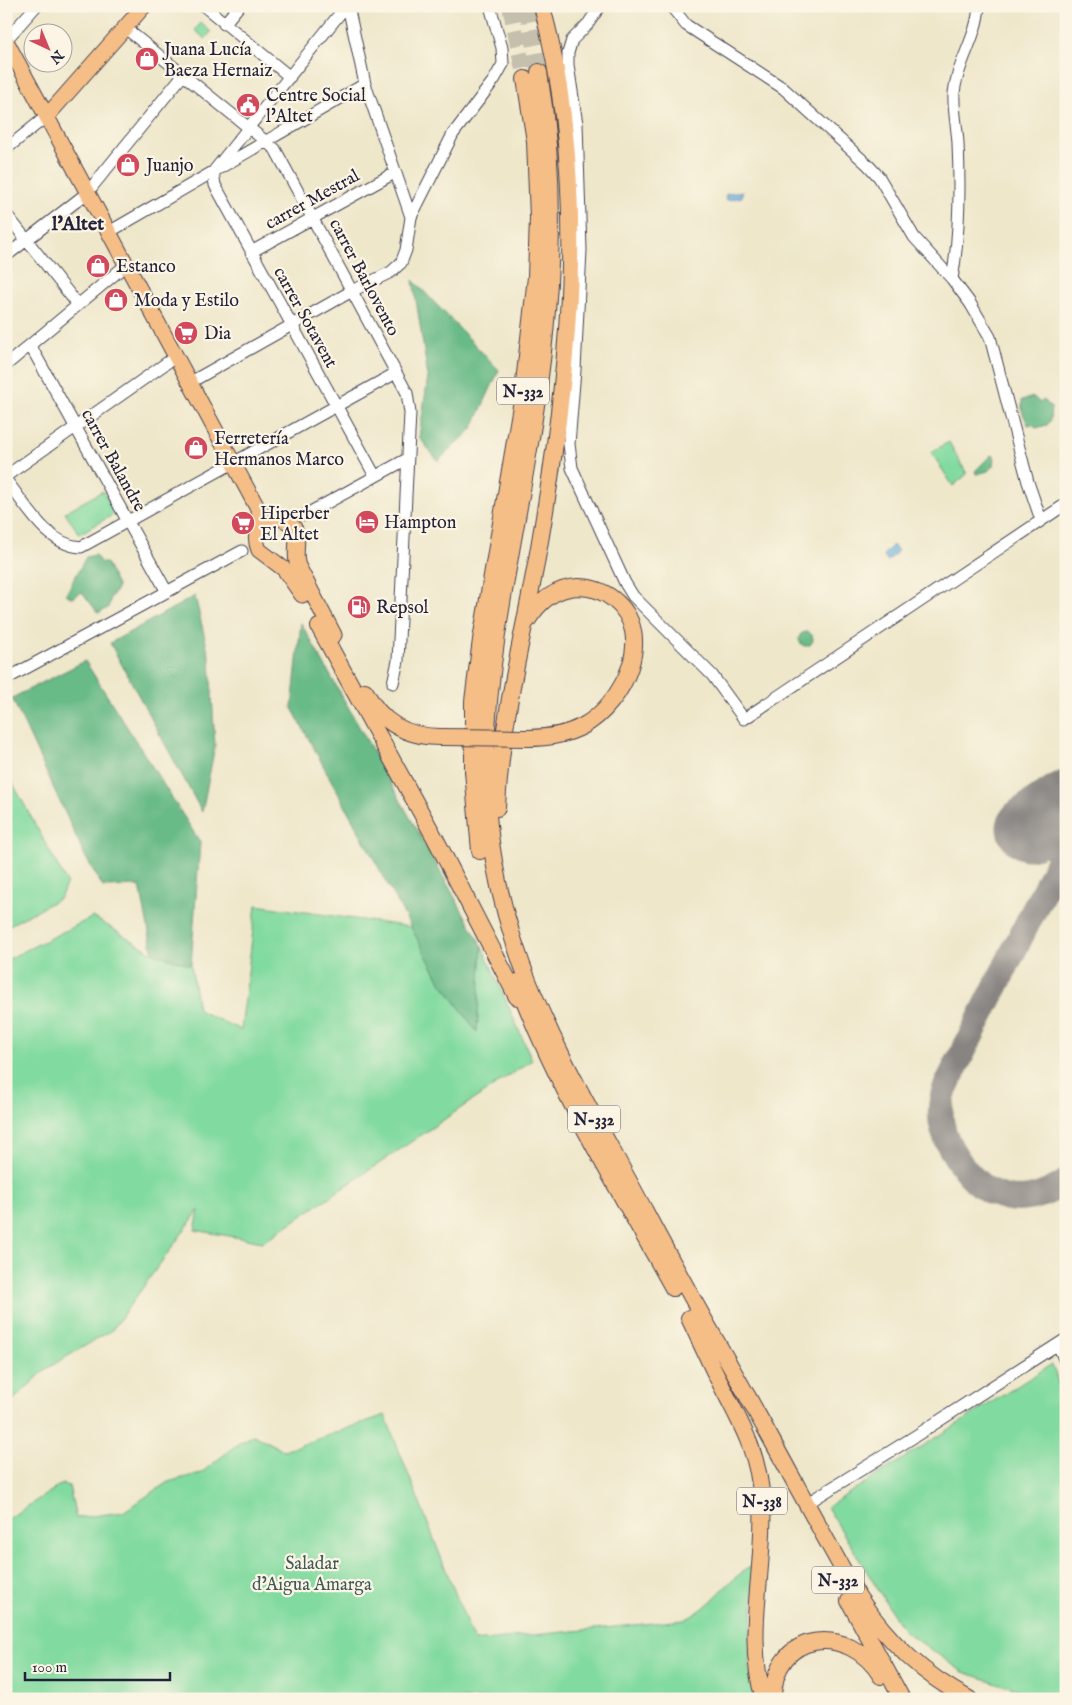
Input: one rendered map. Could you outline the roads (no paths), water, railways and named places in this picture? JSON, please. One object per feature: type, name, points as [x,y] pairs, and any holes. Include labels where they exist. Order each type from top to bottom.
[{"type":"highway","points":[[497,883],[498,786],[505,725],[554,457],[566,350],[571,248],[566,132],[556,68],[542,6]]},
{"type":"highway","name":"N-332","points":[[795,1485],[558,1051],[514,947],[497,883],[490,840],[486,794],[488,696],[538,398],[550,274],[553,206],[550,149],[532,75],[538,218],[536,277],[522,400],[481,640],[473,701],[472,737],[477,828],[487,887],[502,942],[532,1022],[580,1121],[689,1318],[774,1462],[902,1699]]},
{"type":"highway","points":[[334,635],[367,695],[386,720],[402,731],[413,735],[545,738],[574,730],[603,711],[625,680],[634,653],[634,643],[627,616],[619,604],[606,594],[587,587],[565,589],[548,596],[524,625]]},
{"type":"highway","points":[[319,627],[435,838],[502,971],[532,1022]]},
{"type":"highway","name":"N-338","points":[[689,1318],[748,1435],[757,1462],[762,1502],[762,1544],[756,1659],[764,1699]]},
{"type":"highway","name":"N-332","points":[[717,1344],[774,1462]]},
{"type":"highway","name":"N-338","points":[[795,1485],[859,1598],[890,1640],[926,1673],[969,1699]]},
{"type":"highway","points":[[774,1699],[775,1678],[784,1661],[798,1648],[823,1640],[843,1643],[862,1654],[880,1673],[894,1699]]},
{"type":"main road","points":[[47,116],[144,6]]},
{"type":"main road","points":[[6,41],[259,511],[257,545],[296,583],[319,627]]},
{"type":"main road","points":[[259,511],[279,519],[296,533],[296,562],[334,635]]},
{"type":"main road","points":[[258,531],[279,519]]},
{"type":"main road","points":[[267,556],[285,558],[295,549]]},
{"type":"street","points":[[6,41],[36,6]]},
{"type":"street","points":[[204,6],[290,77]]},
{"type":"street","points":[[224,24],[238,6]]},
{"type":"street","points":[[213,172],[347,6]]},
{"type":"street","points":[[347,6],[365,84],[411,217]]},
{"type":"street","points":[[189,383],[290,325],[391,272],[401,263],[406,250],[411,217],[454,134],[494,80],[503,64],[502,48],[490,6]]},
{"type":"street","points":[[600,6],[588,24],[572,40],[568,53],[569,77],[577,124],[581,220],[579,310],[569,436],[572,468],[629,589],[712,675],[744,719],[1066,504]]},
{"type":"street","points":[[671,6],[686,26],[784,88],[880,177],[914,237],[952,279],[970,303],[990,337],[1028,482],[1041,520]]},
{"type":"street","points":[[952,279],[957,248],[959,176],[954,92],[957,76],[978,22],[979,6]]},
{"type":"street","name":"carrer Barlovento","points":[[124,27],[276,149],[396,373],[410,403],[398,661],[393,683]]},
{"type":"street","points":[[6,256],[87,192],[183,75]]},
{"type":"street","points":[[109,232],[365,84]]},
{"type":"street","points":[[6,149],[47,116]]},
{"type":"street","name":"carrer Sotavent","points":[[213,172],[215,185],[290,325],[336,406],[379,474]]},
{"type":"street","name":"carrer Mestral","points":[[251,252],[389,176]]},
{"type":"street","points":[[6,214],[78,306]]},
{"type":"street","points":[[6,365],[126,266]]},
{"type":"street","name":"carrer Balandre","points":[[30,345],[167,592]]},
{"type":"street","points":[[6,476],[175,357]]},
{"type":"street","points":[[6,480],[51,536],[70,547],[81,547],[128,519],[396,373]]},
{"type":"street","points":[[279,519],[305,515],[407,459]]},
{"type":"street","points":[[379,474],[397,474],[406,485]]},
{"type":"street","points":[[296,533],[305,515]]},
{"type":"street","points":[[6,679],[242,551],[258,531]]},
{"type":"street","points":[[242,551],[256,550],[267,556]]},
{"type":"street","points":[[806,1504],[1062,1341],[1066,1364]]},
{"type":"water","points":[[742,191],[742,197],[725,199],[726,194]]},
{"type":"water","points":[[893,545],[898,551],[888,561],[883,555]]},
{"type":"tunnel","points":[[510,6],[525,79]]},
{"type":"tunnel","points":[[526,6],[539,72]]},
{"type":"place","name":"Juana Lucía Baeza Hernaiz","points":[[147,59]]},
{"type":"place","name":"Centre Social l'Altet","points":[[248,105]]},
{"type":"place","name":"Juanjo","points":[[128,165]]},
{"type":"place","name":"Estanco","points":[[98,266]]},
{"type":"place","name":"Moda y Estilo","points":[[116,300]]},
{"type":"place","name":"Dia","points":[[186,333]]},
{"type":"place","name":"Ferretería Hermanos Marco","points":[[196,448]]},
{"type":"place","name":"Hampton","points":[[367,522]]},
{"type":"place","name":"Hiperber El Altet","points":[[243,523]]},
{"type":"place","name":"Repsol","points":[[359,607]]},
{"type":"district","name":"l'Altet","points":[[78,223]]},
{"type":"park label","name":"Saladar d’Aigua Amarga","points":[[312,1574]]}]
